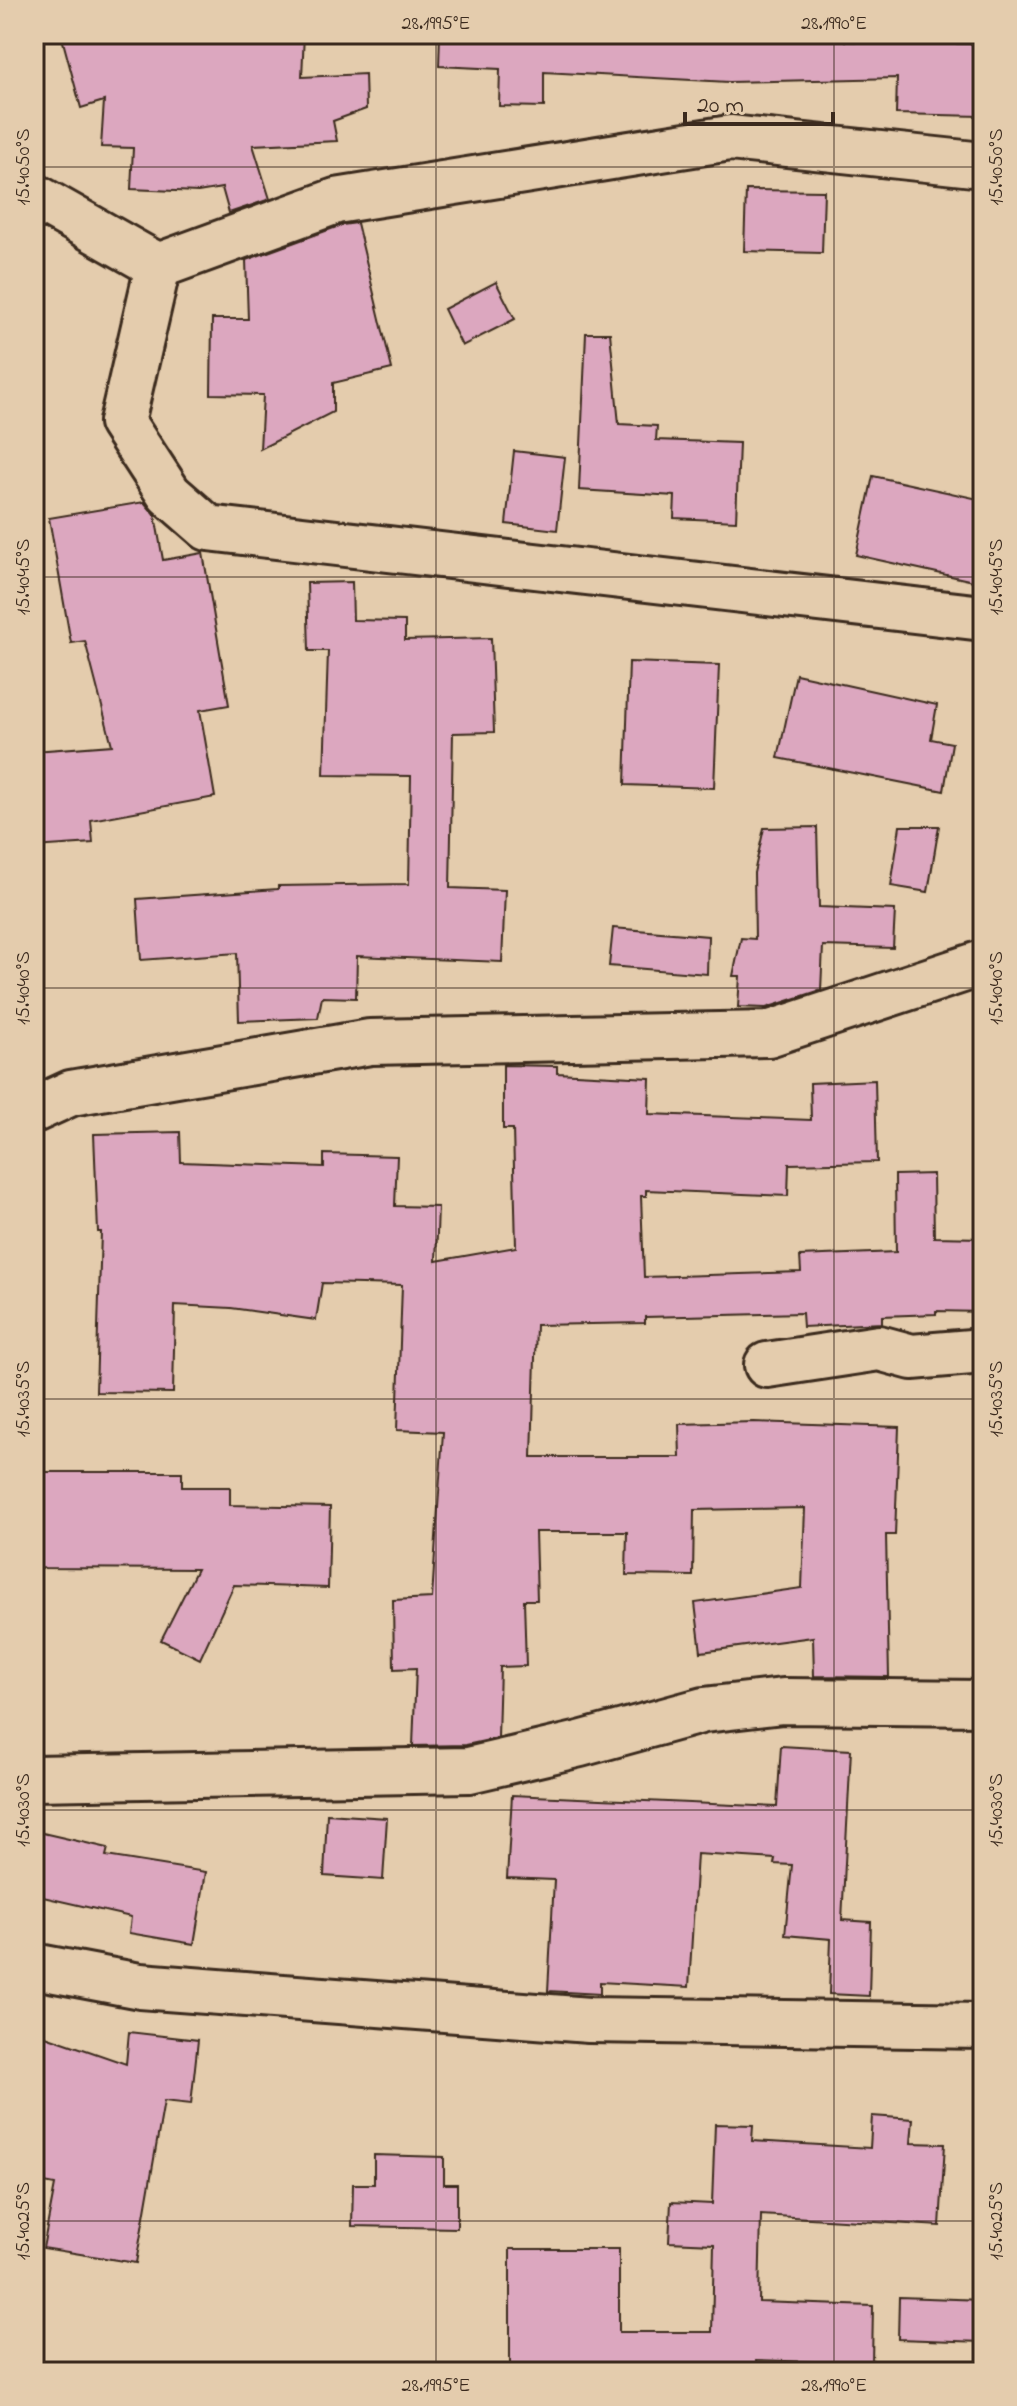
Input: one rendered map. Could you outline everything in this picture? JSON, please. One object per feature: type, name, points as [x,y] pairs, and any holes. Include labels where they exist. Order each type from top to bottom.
[{"type":"street","points":[[34,196],[158,266],[336,201],[730,138],[983,165]]},
{"type":"street","points":[[158,266],[122,422],[169,494],[208,528],[983,618]]},
{"type":"street","points":[[34,1110],[71,1093],[370,1042],[768,1034],[983,963]]},
{"type":"street","points":[[767,1365],[879,1348],[912,1357],[983,1351]]},
{"type":"street","points":[[34,1778],[469,1770],[704,1710],[783,1701],[983,1703]]},
{"type":"street","points":[[34,1966],[140,1986],[589,2020],[983,2026]]},
{"type":"building","points":[[61,34],[304,34],[302,77],[365,74],[366,109],[333,121],[337,141],[253,145],[270,199],[229,213],[222,188],[198,192],[131,189],[133,148],[101,147],[104,101],[81,108]]},
{"type":"building","points":[[440,34],[845,34],[845,41],[982,44],[981,116],[896,114],[897,78],[729,82],[544,72],[544,107],[499,106],[500,69],[439,66]]},
{"type":"building","points":[[746,190],[824,191],[822,253],[744,251]]},
{"type":"building","points":[[357,223],[392,369],[333,383],[333,412],[260,449],[263,395],[211,394],[212,319],[248,319],[246,260],[342,225]]},
{"type":"building","points":[[496,282],[515,319],[462,346],[444,309]]},
{"type":"building","points":[[586,333],[610,333],[619,424],[657,426],[656,440],[739,443],[736,521],[674,518],[675,496],[579,490]]},
{"type":"building","points":[[514,451],[565,457],[557,530],[506,524]]},
{"type":"building","points":[[873,476],[983,500],[983,561],[978,582],[856,555]]},
{"type":"building","points":[[144,502],[155,515],[163,560],[203,553],[229,705],[200,710],[215,797],[91,820],[93,843],[34,847],[34,751],[112,745],[85,641],[71,643],[49,518]]},
{"type":"building","points":[[352,582],[353,620],[405,621],[405,640],[491,638],[494,732],[453,733],[450,888],[505,890],[502,962],[357,956],[356,998],[322,997],[318,1018],[239,1021],[237,953],[141,960],[137,899],[278,889],[278,886],[409,884],[411,776],[324,775],[328,651],[309,651],[307,583]]},
{"type":"building","points":[[629,662],[719,665],[714,788],[625,785]]},
{"type":"building","points":[[796,674],[937,705],[931,739],[952,743],[944,791],[778,758]]},
{"type":"building","points":[[900,826],[939,826],[928,892],[891,886]]},
{"type":"building","points":[[817,827],[819,907],[895,910],[893,948],[823,946],[821,990],[766,1008],[738,1007],[740,976],[733,976],[741,938],[755,939],[754,873],[764,828]]},
{"type":"building","points":[[613,928],[708,936],[707,974],[609,966]]},
{"type":"building","points":[[503,1065],[557,1066],[557,1073],[650,1078],[649,1114],[811,1120],[810,1083],[875,1080],[877,1162],[789,1164],[788,1196],[646,1190],[646,1196],[641,1196],[644,1277],[801,1272],[800,1256],[896,1252],[895,1175],[933,1174],[934,1237],[983,1238],[983,1312],[936,1311],[936,1314],[882,1316],[882,1323],[803,1327],[802,1313],[645,1317],[645,1323],[536,1325],[532,1457],[680,1457],[679,1424],[754,1422],[899,1427],[895,1535],[886,1535],[889,1677],[814,1676],[813,1637],[701,1652],[695,1603],[802,1588],[805,1508],[694,1510],[693,1576],[626,1575],[627,1532],[535,1532],[537,1600],[524,1600],[526,1666],[500,1667],[498,1738],[466,1745],[413,1746],[416,1668],[394,1669],[393,1600],[432,1598],[443,1432],[397,1430],[402,1285],[322,1283],[316,1320],[231,1308],[175,1305],[173,1393],[96,1392],[101,1232],[98,1232],[94,1134],[180,1132],[181,1162],[324,1167],[324,1154],[397,1156],[395,1206],[438,1207],[436,1261],[516,1247],[513,1129],[503,1129]]},
{"type":"building","points":[[40,1472],[182,1472],[182,1487],[230,1487],[230,1505],[330,1507],[328,1588],[234,1585],[200,1659],[161,1640],[197,1569],[39,1568]]},
{"type":"building","points":[[781,1746],[851,1750],[842,1920],[871,1922],[869,1996],[829,1994],[831,1939],[785,1935],[792,1865],[774,1864],[775,1859],[697,1854],[689,1987],[600,1982],[600,1994],[548,1991],[554,1880],[507,1878],[512,1795],[777,1807]]},
{"type":"building","points":[[327,1814],[387,1818],[383,1880],[324,1876]]},
{"type":"building","points":[[34,1831],[108,1848],[106,1856],[206,1872],[194,1944],[129,1933],[131,1917],[34,1895]]},
{"type":"building","points":[[34,2032],[126,2064],[129,2032],[198,2040],[191,2104],[164,2101],[136,2263],[43,2248],[55,2185],[34,2181]]},
{"type":"building","points":[[872,2116],[913,2119],[911,2143],[945,2144],[940,2226],[761,2215],[759,2302],[873,2306],[872,2364],[757,2360],[757,2372],[510,2372],[510,2249],[619,2249],[619,2332],[712,2332],[714,2244],[669,2242],[671,2202],[712,2204],[715,2124],[753,2125],[752,2141],[870,2148]]},
{"type":"building","points":[[374,2155],[444,2157],[444,2184],[457,2184],[457,2228],[352,2226],[353,2184],[374,2184]]},
{"type":"building","points":[[899,2297],[983,2300],[983,2342],[898,2339]]}]
